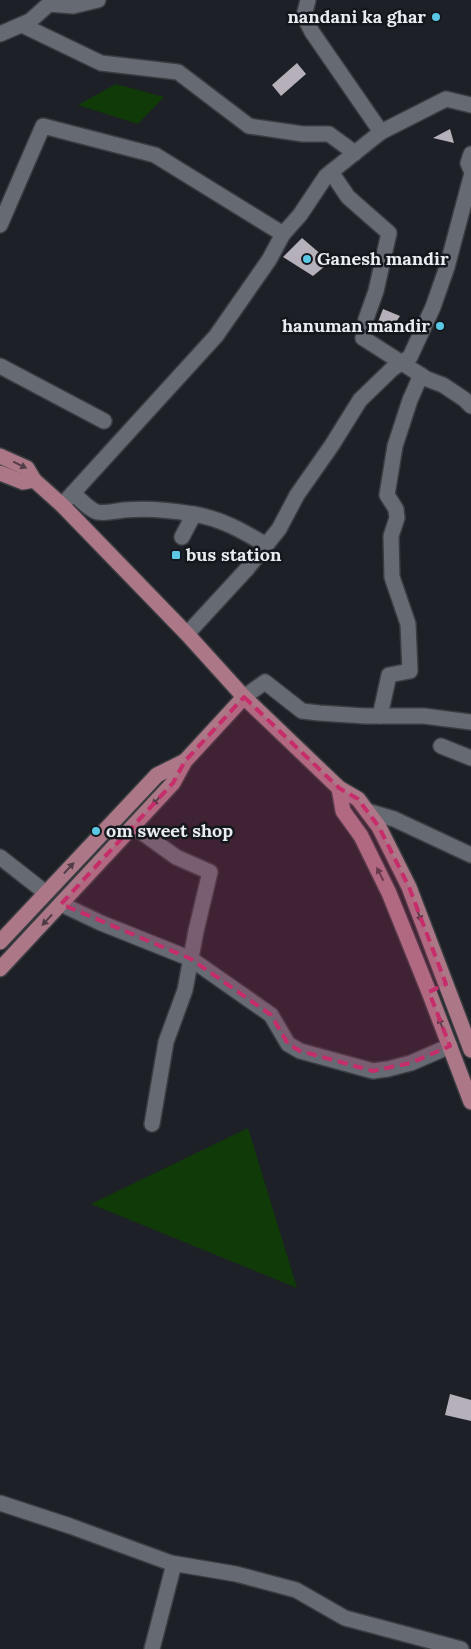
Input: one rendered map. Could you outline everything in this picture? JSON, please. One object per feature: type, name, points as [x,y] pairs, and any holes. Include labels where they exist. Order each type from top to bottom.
[{"type":"main road","points":[[0,456],[27,468],[34,480],[62,505],[187,634],[244,697],[339,788],[358,799],[379,827],[409,888],[471,1050]]},
{"type":"main road","points":[[0,473],[23,482],[34,480]]},
{"type":"main road","points":[[0,969],[173,783],[184,761],[244,697]]},
{"type":"main road","points":[[0,942],[157,776],[184,761]]},
{"type":"main road","points":[[339,788],[343,811],[361,836],[389,892],[430,992],[470,1098]]},
{"type":"main road","points":[[430,992],[446,984]]},
{"type":"street","points":[[0,34],[30,21],[48,2],[73,6],[98,0]]},
{"type":"street","points":[[308,0],[304,16],[312,32],[381,132]]},
{"type":"street","points":[[22,25],[101,63],[178,72],[249,126],[303,134],[330,134],[355,153]]},
{"type":"street","points":[[62,505],[216,336],[269,260],[284,234],[330,172],[381,132],[446,99],[471,105]]},
{"type":"street","points":[[0,225],[43,126],[155,155],[284,234]]},
{"type":"street","points":[[471,154],[468,163],[471,170]]},
{"type":"street","points":[[330,172],[348,197],[389,234],[376,291],[366,319],[363,338],[421,375],[443,385],[471,406]]},
{"type":"street","points":[[187,634],[246,570],[279,529],[297,495],[332,445],[360,400],[392,369],[410,357],[433,306],[447,267],[469,195],[471,178]]},
{"type":"street","points":[[0,366],[104,421]]},
{"type":"street","points":[[380,716],[389,675],[410,671],[408,624],[392,577],[391,536],[397,518],[396,509],[387,495],[395,446],[410,400],[421,375]]},
{"type":"street","points":[[73,493],[97,512],[156,509],[194,514],[219,520],[266,545]]},
{"type":"street","points":[[182,538],[194,514]]},
{"type":"street","points":[[244,697],[265,682],[302,710],[319,713],[424,716],[471,722]]},
{"type":"street","points":[[441,746],[471,758]]},
{"type":"street","points":[[367,811],[394,819],[471,854]]},
{"type":"street","points":[[133,826],[176,857],[210,872],[185,990],[166,1042],[152,1124]]},
{"type":"street","points":[[0,857],[46,893]]},
{"type":"street","points":[[61,904],[101,923],[191,959],[271,1015],[288,1044],[300,1051],[373,1071],[410,1063],[450,1046]]},
{"type":"street","points":[[0,1503],[174,1564],[236,1574],[296,1590],[345,1618],[461,1649]]},
{"type":"street","points":[[152,1649],[174,1564]]},
{"type":"highlighted area","points":[[244,697],[339,788],[358,799],[379,827],[409,887],[446,984],[429,992],[450,1046],[411,1063],[373,1071],[300,1051],[288,1044],[271,1015],[191,959],[61,904],[173,783],[185,761]]},
{"type":"green space","points":[[116,84],[164,97],[138,124],[78,105]]},
{"type":"green space","points":[[248,1128],[297,1288],[91,1204]]},
{"type":"building","points":[[297,63],[306,74],[281,96],[272,85]]},
{"type":"building","points":[[450,129],[454,143],[433,138]]},
{"type":"building","name":"Ganesh mandir","points":[[302,238],[330,262],[313,276],[283,257]]},
{"type":"building","points":[[383,309],[400,316],[390,331],[378,322]]},
{"type":"building","points":[[450,1394],[471,1400],[471,1421],[445,1415]]},
{"type":"place","name":"nandani ka ghar","points":[[436,17]]},
{"type":"place","name":"Ganesh mandir","points":[[307,259]]},
{"type":"place","name":"hanuman mandir","points":[[440,326]]},
{"type":"place","name":"bus station","points":[[176,555]]},
{"type":"place","name":"om sweet shop","points":[[96,831]]}]
